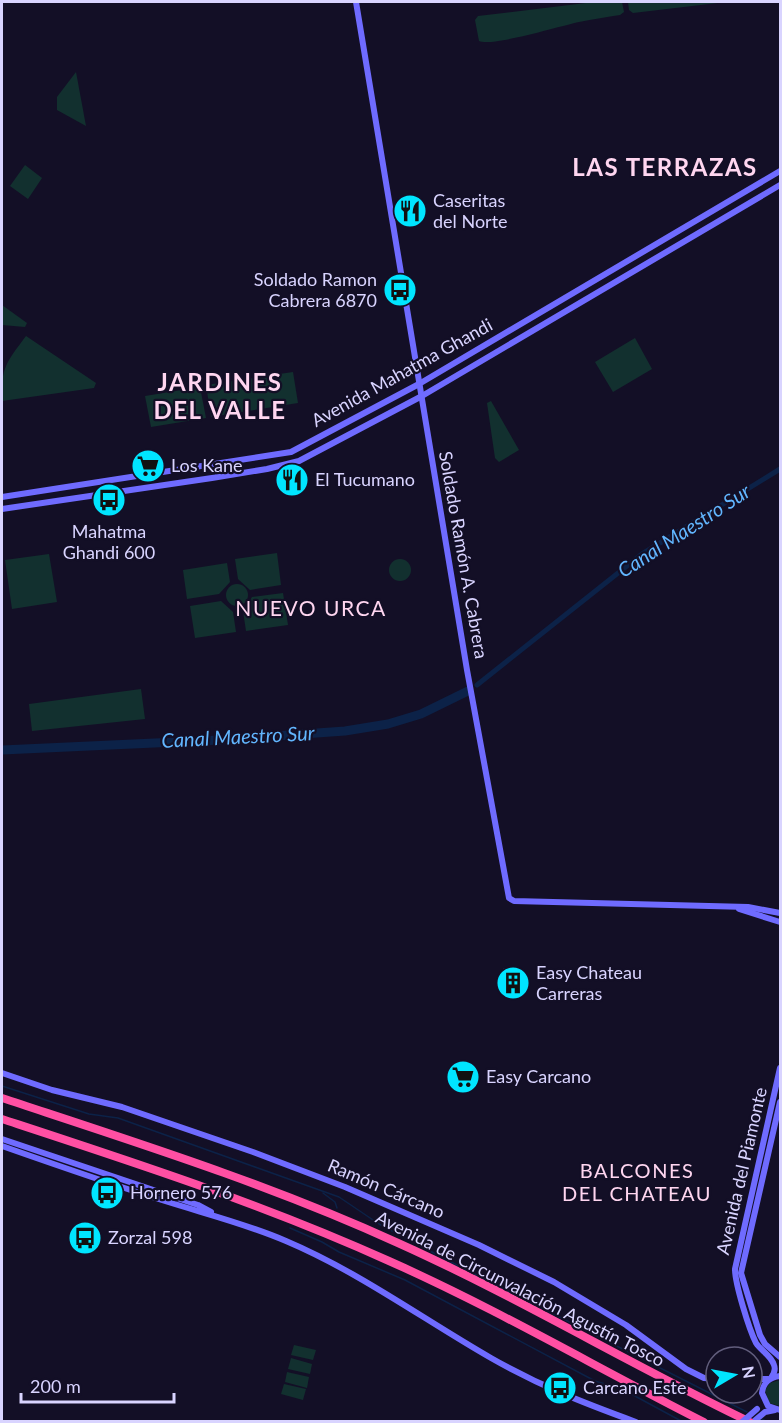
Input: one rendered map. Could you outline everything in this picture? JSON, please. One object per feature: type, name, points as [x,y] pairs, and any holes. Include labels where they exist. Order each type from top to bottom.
[{"type":"highway","name":"Avenida de Circunvalación Agustín Tosco","points":[[2,1098],[195,1162],[294,1198],[448,1266],[751,1422]]},
{"type":"highway","name":"Avenida de Circunvalación Agustín Tosco","points":[[2,1119],[203,1186],[354,1245],[495,1312],[704,1422]]},
{"type":"main road","name":"Soldado Ramón A. Cabrera","points":[[356,2],[419,384],[509,898],[514,901],[727,906]]},
{"type":"main road","name":"Avenida Mahatma Ghandi","points":[[2,497],[287,453],[419,384],[780,171]]},
{"type":"main road","name":"Avenida Mahatma Ghandi","points":[[2,509],[292,464],[422,396],[780,185]]},
{"type":"main road","points":[[727,906],[755,907],[768,912],[780,912]]},
{"type":"main road","points":[[727,906],[774,918],[780,922]]},
{"type":"main road","name":"Avenida del Piamonte","points":[[770,1379],[774,1374],[775,1366],[771,1358],[755,1341],[735,1269],[780,1068]]},
{"type":"main road","name":"Ramón Cárcano","points":[[2,1073],[52,1090],[122,1107],[254,1152],[345,1187],[479,1245],[554,1282],[626,1325],[686,1369],[704,1378]]},
{"type":"main road","name":"Avenida del Piamonte","points":[[780,1102],[741,1273],[760,1335],[765,1344],[780,1357]]},
{"type":"main road","points":[[2,1139],[198,1205],[225,1219]]},
{"type":"main road","points":[[2,1146],[287,1241],[390,1295],[490,1357],[541,1385],[587,1405],[636,1422]]},
{"type":"main road","points":[[764,1380],[780,1376]]},
{"type":"main road","points":[[764,1385],[770,1379]]},
{"type":"main road","points":[[764,1399],[768,1406],[778,1410]]},
{"type":"main road","points":[[751,1422],[759,1412],[760,1405]]},
{"type":"main road","points":[[742,1422],[759,1412],[778,1410]]},
{"type":"green space","points":[[594,2],[622,2],[624,12],[620,15],[579,22],[511,39],[479,41],[475,20],[478,16]]},
{"type":"green space","points":[[628,2],[726,2],[633,13],[629,10]]},
{"type":"green space","points":[[76,72],[86,126],[57,110],[57,97]]},
{"type":"green space","points":[[25,165],[42,178],[28,199],[10,186]]},
{"type":"green space","points":[[2,305],[27,323],[25,327],[2,325]]},
{"type":"green space","points":[[26,336],[96,383],[94,388],[2,401],[6,366]]},
{"type":"green space","points":[[635,338],[652,369],[613,392],[595,362]]},
{"type":"green space","points":[[293,372],[298,403],[211,417],[206,385]]},
{"type":"green space","points":[[200,387],[206,418],[151,427],[145,396]]},
{"type":"green space","points":[[491,401],[519,450],[499,462],[495,458],[487,403]]},
{"type":"green space","points":[[277,553],[281,585],[250,590],[238,579],[235,559]]},
{"type":"green space","points":[[49,554],[57,602],[12,609],[5,560]]},
{"type":"green space","points":[[400,559],[408,562],[411,570],[408,578],[400,581],[392,578],[389,570],[392,562]]},
{"type":"green space","points":[[227,563],[230,582],[219,594],[187,599],[183,570]]},
{"type":"green space","points":[[237,584],[247,591],[248,595],[241,605],[237,606],[227,599],[226,595],[233,585]]},
{"type":"green space","points":[[283,593],[288,625],[246,631],[243,611],[252,597]]},
{"type":"green space","points":[[221,601],[233,612],[236,632],[195,638],[190,606]]},
{"type":"green space","points":[[141,689],[145,719],[32,731],[29,704]]},
{"type":"green space","points":[[294,1345],[316,1350],[313,1360],[291,1355]]},
{"type":"green space","points":[[291,1358],[312,1364],[310,1374],[288,1369]]},
{"type":"green space","points":[[287,1372],[309,1377],[307,1388],[285,1382]]},
{"type":"green space","points":[[780,1380],[780,1406],[769,1403],[765,1390],[770,1383]]},
{"type":"green space","points":[[284,1384],[306,1389],[303,1400],[281,1394]]},
{"type":"waterway","name":"Canal Maestro Sur","points":[[477,685],[642,554],[780,469]]},
{"type":"waterway","name":"Canal Maestro Sur","points":[[2,750],[220,740],[345,731],[388,724],[421,714],[468,691]]},
{"type":"waterway","points":[[2,1086],[89,1114],[118,1118],[339,1197],[379,1224],[447,1260],[747,1412]]},
{"type":"waterway","points":[[323,1193],[335,1202],[337,1208]]},
{"type":"waterway","points":[[290,1228],[405,1280],[595,1381],[622,1389],[683,1422]]},
{"type":"waterway","points":[[760,1418],[768,1422]]},
{"type":"place","name":"Caseritas del Norte","points":[[410,211]]},
{"type":"place","name":"Soldado Ramon Cabrera 6870","points":[[400,290]]},
{"type":"place","name":"Los Kane","points":[[148,466]]},
{"type":"place","name":"El Tucumano","points":[[292,480]]},
{"type":"place","name":"Mahatma Ghandi 600","points":[[109,500]]},
{"type":"place","name":"Easy Chateau Carreras","points":[[513,983]]},
{"type":"place","name":"Easy Carcano","points":[[463,1077]]},
{"type":"place","name":"Hornero 576","points":[[107,1193]]},
{"type":"place","name":"Zorzal 598","points":[[85,1238]]},
{"type":"place","name":"Carcano Este","points":[[560,1388]]},
{"type":"district","name":"LAS TERRAZAS","points":[[665,168]]},
{"type":"district","name":"JARDINES DEL VALLE","points":[[220,397]]},
{"type":"district","name":"NUEVO URCA","points":[[311,609]]},
{"type":"district","name":"BALCONES DEL CHATEAU","points":[[637,1182]]}]
